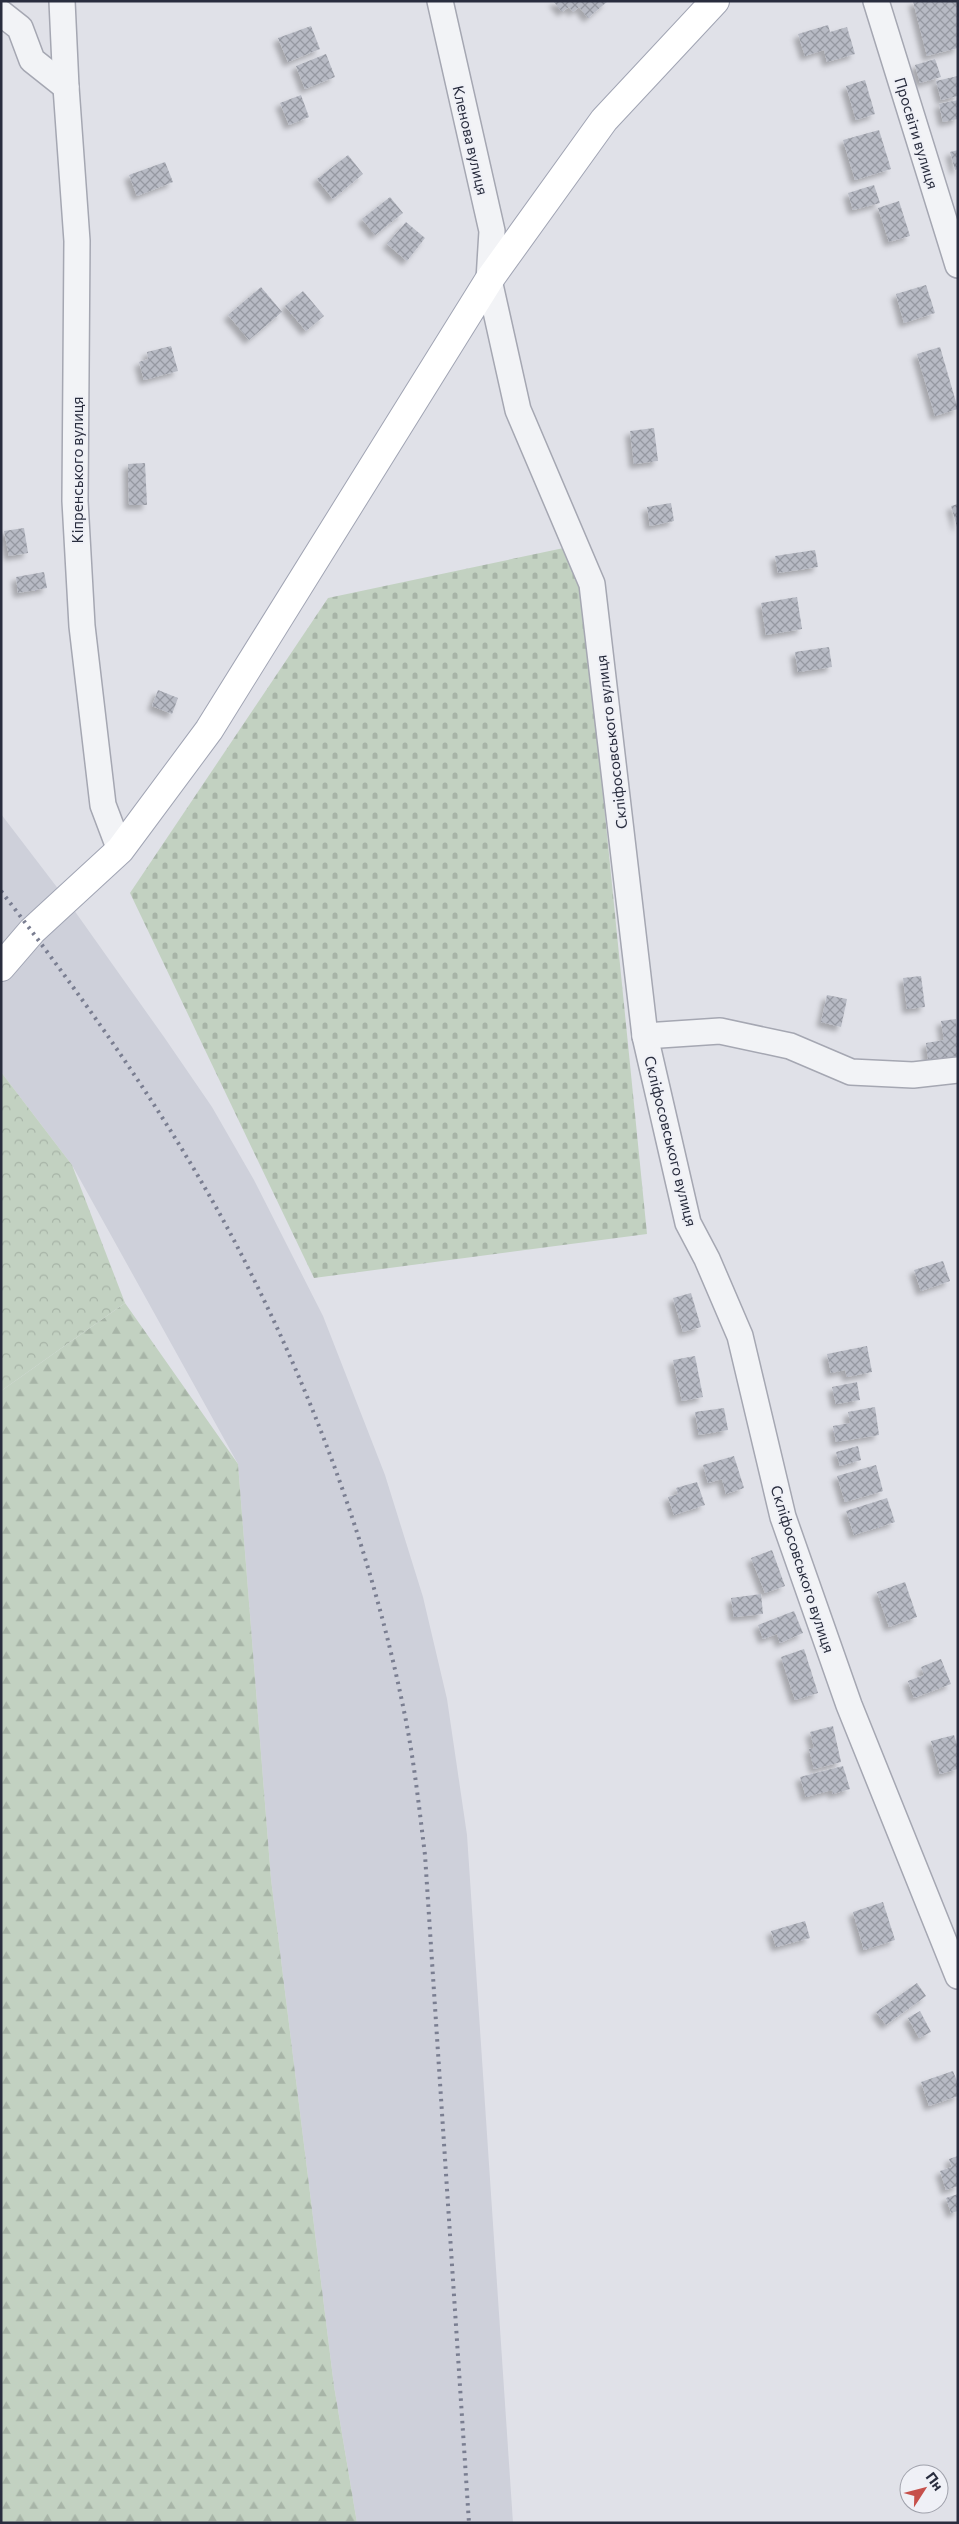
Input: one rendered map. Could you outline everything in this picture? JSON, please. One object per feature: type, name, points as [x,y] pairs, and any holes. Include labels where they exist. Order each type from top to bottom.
[{"type":"main road","points":[[1,967],[32,931],[120,850],[209,730],[489,280],[604,120],[715,1]]},
{"type":"street","name":"Кіпренського вулиця","points":[[62,1],[77,241],[75,501],[82,626],[103,806],[120,850]]},
{"type":"street","name":"Кленова вулиця","points":[[440,1],[492,231],[489,280]]},
{"type":"street","name":"Просвіти вулиця","points":[[876,1],[958,265]]},
{"type":"street","points":[[1,13],[20,28],[32,60],[66,87]]},
{"type":"street","name":"Скліфосовського вулиця","points":[[489,280],[518,410],[592,584],[645,1036],[688,1223],[707,1259],[740,1336],[783,1517],[849,1706],[958,1976]]},
{"type":"street","points":[[645,1036],[720,1031],[790,1046],[852,1072],[913,1075],[958,1070]]},
{"type":"shaded area","points":[[1,814],[69,903],[164,1037],[212,1107],[254,1180],[323,1316],[385,1475],[423,1597],[447,1699],[467,1835],[513,2523],[357,2523],[334,2386],[271,1879],[238,1464],[72,1165],[1,1072]]},
{"type":"green space","points":[[578,545],[647,1234],[314,1278],[130,893],[328,598]]},
{"type":"green space","points":[[1,1072],[72,1165],[125,1303],[1,1391]]},
{"type":"green space","points":[[125,1303],[238,1464],[271,1879],[334,2386],[357,2523],[1,2523],[1,1391]]},
{"type":"building","points":[[553,1],[608,1],[588,18],[579,7],[573,12],[569,7],[562,12]]},
{"type":"building","points":[[913,1],[958,1],[958,48],[927,56]]},
{"type":"building","points":[[828,25],[830,32],[847,27],[855,54],[827,62],[824,50],[805,56],[798,34]]},
{"type":"building","points":[[311,26],[320,49],[288,62],[278,38]]},
{"type":"building","points":[[326,54],[335,77],[305,89],[296,66]]},
{"type":"building","points":[[935,59],[941,77],[920,83],[915,65]]},
{"type":"building","points":[[958,76],[958,96],[941,100],[936,81]]},
{"type":"building","points":[[865,80],[875,114],[856,120],[846,86]]},
{"type":"building","points":[[301,95],[309,117],[289,125],[280,103]]},
{"type":"building","points":[[958,100],[958,119],[943,122],[939,104]]},
{"type":"building","points":[[879,130],[891,169],[855,180],[843,140]]},
{"type":"building","points":[[958,150],[958,169],[955,170],[950,152]]},
{"type":"building","points":[[348,155],[363,174],[333,199],[317,179]]},
{"type":"building","points":[[165,162],[173,182],[137,196],[129,175]]},
{"type":"building","points":[[874,185],[880,203],[853,210],[848,193]]},
{"type":"building","points":[[390,197],[403,213],[375,235],[362,219]]},
{"type":"building","points":[[899,201],[910,236],[889,242],[878,208]]},
{"type":"building","points":[[406,222],[425,238],[407,261],[387,244]]},
{"type":"building","points":[[926,285],[935,313],[904,323],[896,294]]},
{"type":"building","points":[[261,287],[282,312],[249,340],[228,315]]},
{"type":"building","points":[[303,291],[324,316],[306,331],[285,306]]},
{"type":"building","points":[[171,346],[178,371],[144,380],[139,362],[148,359],[147,352]]},
{"type":"building","points":[[940,347],[958,409],[935,416],[917,354]]},
{"type":"building","points":[[654,428],[658,461],[634,464],[630,431]]},
{"type":"building","points":[[145,463],[147,505],[129,505],[128,464]]},
{"type":"building","points":[[671,503],[674,521],[650,526],[647,507]]},
{"type":"building","points":[[958,504],[958,527],[957,527],[951,506]]},
{"type":"building","points":[[24,528],[28,553],[9,556],[4,531]]},
{"type":"building","points":[[815,550],[818,567],[778,573],[775,556]]},
{"type":"building","points":[[44,572],[47,588],[18,593],[16,577]]},
{"type":"building","points":[[797,597],[802,629],[766,635],[761,603]]},
{"type":"building","points":[[829,647],[832,667],[798,672],[795,652]]},
{"type":"building","points":[[158,690],[178,698],[172,714],[152,706]]},
{"type":"building","points":[[921,976],[925,1007],[907,1009],[903,978]]},
{"type":"building","points":[[827,995],[847,999],[841,1027],[821,1022]]},
{"type":"building","points":[[956,1019],[958,1056],[928,1060],[926,1043],[944,1040],[941,1021]]},
{"type":"building","points":[[943,1261],[950,1281],[921,1291],[914,1270]]},
{"type":"building","points":[[691,1293],[701,1327],[683,1332],[673,1298]]},
{"type":"building","points":[[867,1346],[872,1372],[847,1377],[845,1370],[831,1373],[827,1354]]},
{"type":"building","points":[[695,1356],[703,1397],[682,1401],[673,1360]]},
{"type":"building","points":[[857,1382],[860,1400],[836,1404],[832,1387]]},
{"type":"building","points":[[875,1407],[879,1435],[836,1442],[833,1426],[850,1423],[848,1412]]},
{"type":"building","points":[[724,1408],[728,1430],[699,1435],[695,1412]]},
{"type":"building","points":[[858,1446],[861,1460],[840,1466],[836,1452]]},
{"type":"building","points":[[734,1456],[744,1488],[726,1494],[722,1479],[708,1483],[703,1465]]},
{"type":"building","points":[[876,1465],[883,1491],[845,1502],[837,1476]]},
{"type":"building","points":[[697,1482],[705,1505],[674,1515],[668,1497],[678,1494],[676,1488]]},
{"type":"building","points":[[887,1498],[895,1522],[854,1535],[846,1511]]},
{"type":"building","points":[[772,1550],[785,1586],[765,1593],[751,1558]]},
{"type":"building","points":[[905,1582],[917,1617],[889,1627],[877,1592]]},
{"type":"building","points":[[761,1594],[763,1614],[734,1617],[731,1598]]},
{"type":"building","points":[[794,1611],[803,1633],[780,1643],[777,1634],[763,1639],[758,1625]]},
{"type":"building","points":[[804,1649],[818,1693],[795,1700],[781,1657]]},
{"type":"building","points":[[941,1659],[951,1684],[914,1698],[908,1681],[924,1675],[921,1667]]},
{"type":"building","points":[[833,1726],[841,1762],[814,1769],[809,1749],[814,1748],[810,1732]]},
{"type":"building","points":[[954,1735],[958,1748],[958,1769],[940,1774],[931,1741]]},
{"type":"building","points":[[843,1766],[850,1789],[833,1794],[832,1790],[806,1797],[800,1777]]},
{"type":"building","points":[[883,1902],[895,1940],[864,1950],[853,1912]]},
{"type":"building","points":[[805,1921],[810,1938],[776,1947],[771,1931]]},
{"type":"building","points":[[917,1983],[926,1996],[886,2025],[876,2012]]},
{"type":"building","points":[[920,2011],[931,2032],[919,2038],[908,2018]]},
{"type":"building","points":[[953,2071],[958,2084],[958,2096],[929,2106],[921,2082]]},
{"type":"building","points":[[958,2156],[958,2186],[946,2190],[940,2171],[952,2167],[949,2159]]},
{"type":"building","points":[[958,2194],[958,2211],[951,2213],[946,2198]]},
{"type":"railway","points":[[1,891],[62,972],[121,1056],[177,1141],[228,1229],[257,1286],[310,1403],[333,1464],[373,1586],[390,1648],[408,1729],[425,1855],[469,2523]]}]
